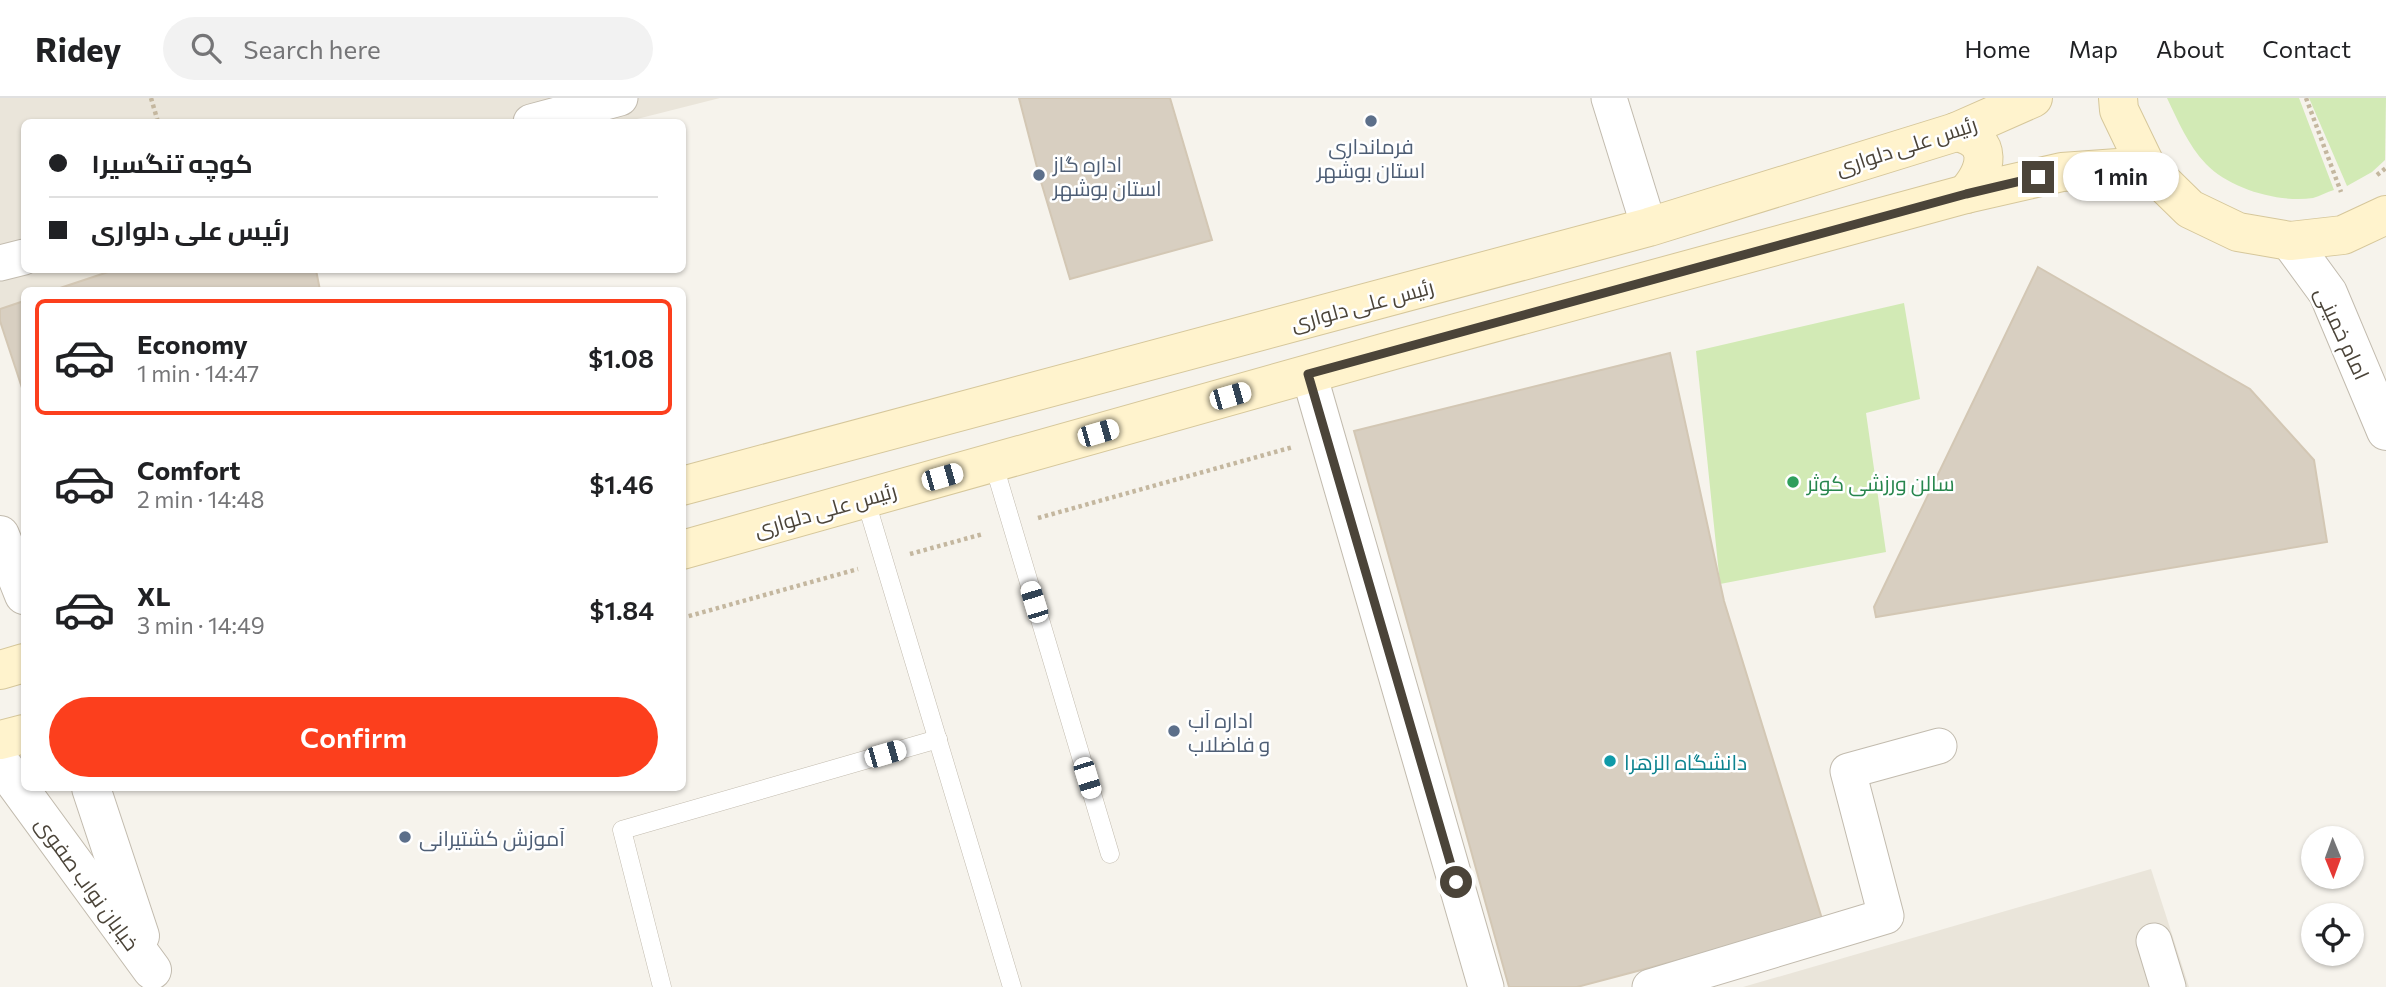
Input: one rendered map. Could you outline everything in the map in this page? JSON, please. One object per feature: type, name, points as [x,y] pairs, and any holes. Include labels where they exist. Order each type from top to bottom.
[{"type":"main road","name":"رئیس علی دلواری","points":[[686,485],[1649,227],[1956,132],[2033,98]]},
{"type":"main road","points":[[2118,98],[2119,110],[2146,166],[2190,209],[2238,232],[2290,241],[2343,235],[2386,215]]},
{"type":"main road","points":[[1956,132],[1970,135],[1980,148],[1984,164],[1979,178],[1966,194]]},
{"type":"main road","name":"رئیس علی دلواری","points":[[686,549],[1308,374],[1966,194],[2062,172],[2146,166]]},
{"type":"main road","points":[[0,670],[21,664]]},
{"type":"main road","points":[[0,740],[21,735]]},
{"type":"street","points":[[542,119],[620,98]]},
{"type":"street","points":[[1609,98],[1649,227]]},
{"type":"street","name":"امام خمینی","points":[[2290,241],[2328,293],[2386,431]]},
{"type":"street","points":[[0,263],[21,258]]},
{"type":"street","points":[[1308,374],[1486,987]]},
{"type":"street","points":[[0,535],[21,588]]},
{"type":"street","points":[[1650,987],[1886,916],[1848,771],[1939,746]]},
{"type":"street","name":"خیابان نواب صفوی","points":[[0,762],[155,978]]},
{"type":"street","name":"خیابان نواب صفوی","points":[[92,791],[155,978]]},
{"type":"street","points":[[2154,941],[2168,987]]},
{"type":"lane","points":[[993,462],[1110,854]]},
{"type":"lane","points":[[865,498],[1012,987]]},
{"type":"lane","points":[[662,987],[622,830],[938,739]]},
{"type":"path","points":[[151,98],[157,119]]},
{"type":"path","points":[[2305,98],[2342,195],[2352,191]]},
{"type":"path","points":[[2372,179],[2386,168]]},
{"type":"shaded area","points":[[0,98],[720,98],[637,119],[21,119],[21,273],[105,273],[63,287],[21,287],[21,302],[0,309]]},
{"type":"shaded area","points":[[2151,869],[2189,987],[1743,987]]},
{"type":"green space","points":[[2167,98],[2299,98],[2334,190],[2313,198],[2285,198],[2256,192],[2228,181],[2206,164],[2194,149]]},
{"type":"green space","points":[[2309,98],[2386,98],[2385,160],[2372,172],[2347,186]]},
{"type":"green space","name":"سالن ورزشی کوثر","points":[[1904,303],[1920,399],[1866,413],[1886,552],[1720,584],[1696,351]]},
{"type":"building","points":[[1019,98],[1170,98],[1212,240],[1070,279]]},
{"type":"building","points":[[2038,267],[2250,389],[2314,460],[2327,542],[1876,617],[1874,607]]},
{"type":"building","points":[[105,273],[317,273],[319,287],[63,287]]},
{"type":"building","points":[[21,302],[21,385],[0,321],[0,309]]},
{"type":"building","name":"دانشگاه الزهرا","points":[[1670,353],[1724,601],[1823,922],[1577,987],[1509,987],[1354,431]]},
{"type":"place","name":"فرمانداری استان بوشهر","points":[[1371,121]]},
{"type":"place","name":"اداره گاز استان بوشهر","points":[[1039,175]]},
{"type":"place","name":"سالن ورزشی کوثر","points":[[1793,482]]},
{"type":"place","name":"اداره آب و فاضلاب","points":[[1174,731]]},
{"type":"place","name":"دانشگاه الزهرا","points":[[1610,761]]},
{"type":"place","name":"آموزش کشتیرانی","points":[[405,837]]},
{"type":"route","points":[[1456,882],[1308,374],[1966,194],[2038,177]]}]
